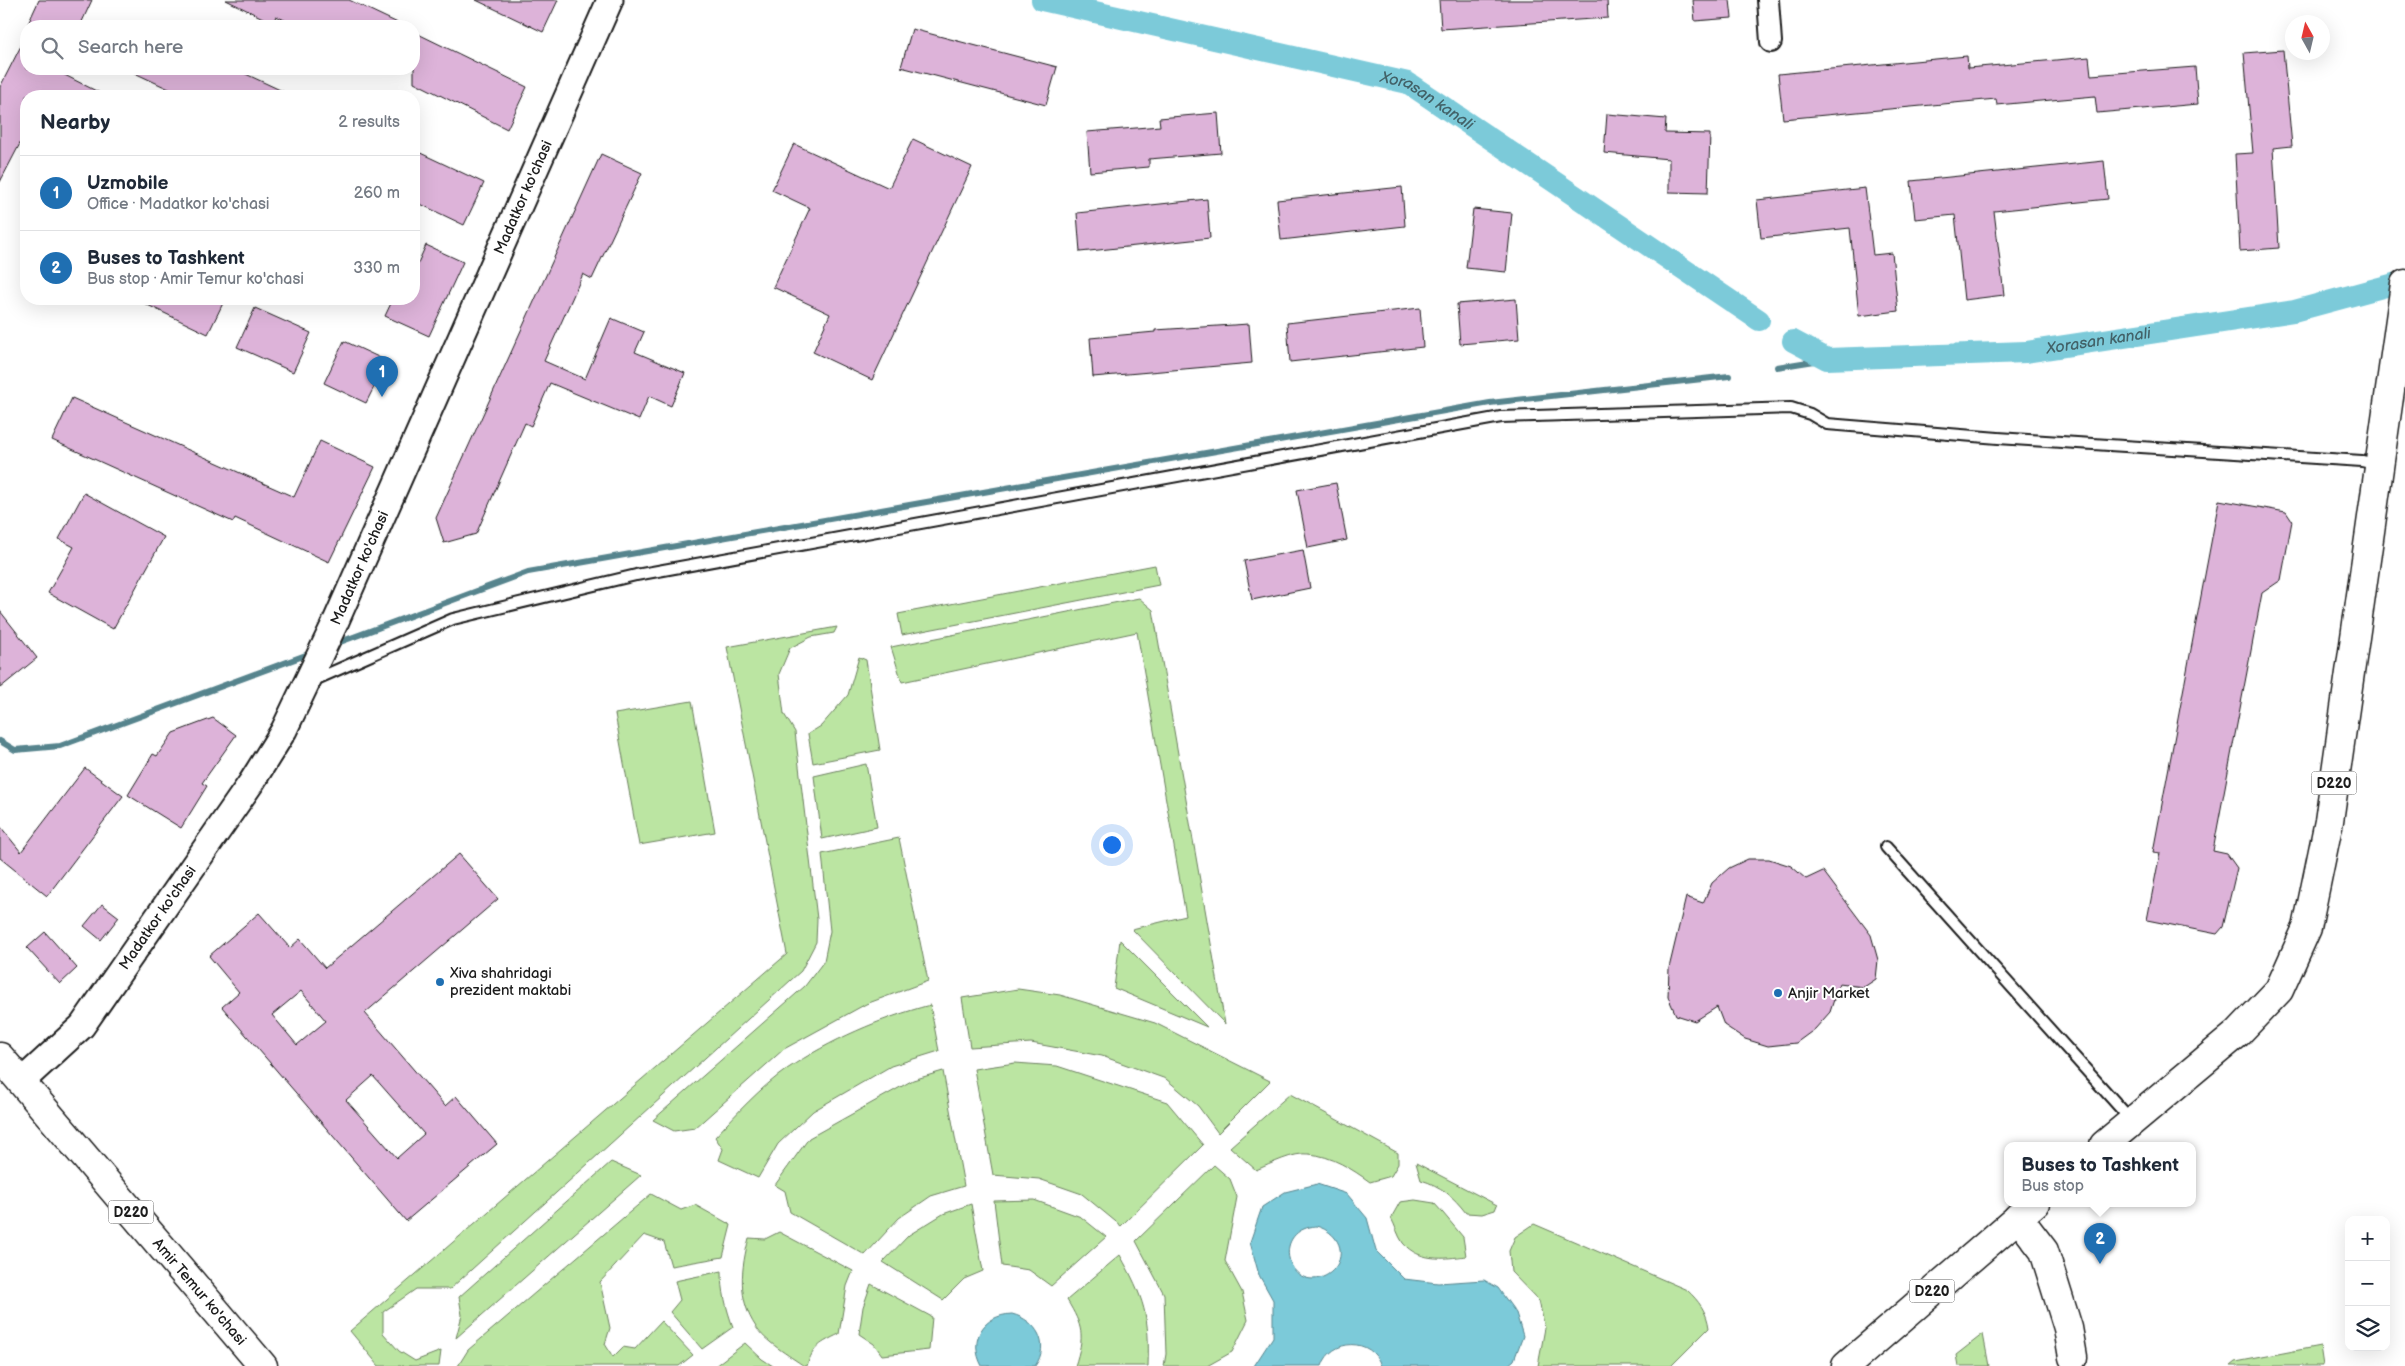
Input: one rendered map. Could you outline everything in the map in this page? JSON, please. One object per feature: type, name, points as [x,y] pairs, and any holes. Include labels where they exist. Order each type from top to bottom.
[{"type":"main road","name":"D220","points":[[2108,1142],[2238,1034],[2280,990],[2306,928],[2329,821],[2399,339],[2405,284]]},
{"type":"main road","name":"Amir Temur ko'chasi","points":[[0,1057],[263,1366]]},
{"type":"main road","name":"D220","points":[[1846,1366],[2027,1210]]},
{"type":"main road","points":[[2027,1210],[2044,1251],[2068,1328],[2073,1357]]},
{"type":"street","name":"Madatkor ko'chasi","points":[[21,1082],[82,1026],[251,783],[284,730],[336,621],[610,0]]},
{"type":"street","points":[[1768,0],[1771,42]]},
{"type":"lane","points":[[310,677],[453,619],[636,575],[1501,417],[1791,408],[1810,414],[1827,424],[1998,438],[2362,461],[2380,465]]},
{"type":"lane","points":[[1886,847],[2132,1121]]},
{"type":"green space","points":[[1155,565],[1159,585],[902,635],[898,614]]},
{"type":"green space","points":[[1139,598],[1153,610],[1225,1024],[1132,929],[1186,916],[1137,632],[902,682],[891,647]]},
{"type":"green space","points":[[837,627],[834,633],[811,637],[790,648],[779,674],[784,714],[795,732],[817,919],[816,942],[801,971],[450,1289],[416,1289],[383,1312],[383,1333],[399,1351],[415,1361],[441,1351],[439,1366],[379,1366],[350,1331],[787,954],[727,647]]},
{"type":"green space","points":[[859,657],[866,660],[880,750],[813,763],[808,734],[821,726],[848,695]]},
{"type":"green space","points":[[692,701],[715,832],[639,845],[615,714]]},
{"type":"green space","points":[[866,764],[877,827],[822,839],[814,776]]},
{"type":"green space","points":[[899,838],[928,981],[866,1004],[784,1049],[695,1128],[674,1131],[653,1120],[805,986],[824,961],[830,931],[822,854]]},
{"type":"green space","points":[[1120,940],[1207,1027],[1114,988]]},
{"type":"green space","points":[[1018,989],[1060,995],[1155,1023],[1270,1081],[1218,1133],[1198,1106],[1166,1079],[1102,1056],[1031,1043],[970,1047],[962,998]]},
{"type":"green space","points":[[930,1005],[939,1051],[891,1066],[813,1111],[778,1144],[758,1178],[719,1160],[723,1149],[715,1137],[740,1110],[777,1076],[803,1058],[838,1039],[893,1016]]},
{"type":"green space","points":[[1015,1063],[1057,1066],[1167,1102],[1203,1145],[1121,1226],[1082,1194],[1039,1179],[993,1175],[974,1069]]},
{"type":"green space","points":[[943,1071],[964,1186],[931,1196],[899,1218],[865,1255],[790,1212],[785,1191],[775,1185],[809,1138],[913,1080]]},
{"type":"green space","points":[[1290,1094],[1398,1153],[1398,1164],[1391,1176],[1370,1182],[1334,1160],[1309,1154],[1289,1157],[1256,1170],[1230,1147]]},
{"type":"green space","points":[[611,1162],[641,1175],[456,1338],[462,1315],[459,1297]]},
{"type":"green space","points":[[1416,1163],[1497,1205],[1495,1210],[1482,1214],[1466,1213],[1446,1192],[1435,1185],[1421,1180]]},
{"type":"green space","points":[[1214,1165],[1230,1179],[1237,1197],[1225,1261],[1242,1292],[1248,1320],[1232,1352],[1207,1366],[1164,1366],[1166,1354],[1164,1294],[1136,1241]]},
{"type":"green space","points":[[651,1194],[681,1210],[695,1205],[731,1225],[723,1257],[671,1266],[664,1242],[644,1235],[600,1282],[610,1328],[605,1344],[613,1357],[623,1347],[635,1349],[661,1321],[693,1355],[679,1366],[458,1366],[468,1350]]},
{"type":"green space","points":[[1034,1200],[1081,1217],[1106,1237],[1051,1286],[1029,1270],[1002,1266],[994,1201]]},
{"type":"green space","points":[[1415,1200],[1434,1203],[1463,1237],[1466,1256],[1432,1258],[1416,1253],[1403,1243],[1391,1218],[1400,1202]]},
{"type":"green space","points":[[971,1204],[983,1271],[964,1279],[943,1300],[883,1262],[909,1235],[943,1214]]},
{"type":"green space","points":[[1534,1224],[1687,1290],[1702,1307],[1709,1328],[1671,1366],[1538,1366],[1545,1328],[1539,1301],[1511,1272],[1509,1251],[1515,1237]]},
{"type":"green space","points":[[779,1232],[853,1271],[847,1286],[839,1334],[815,1349],[807,1366],[804,1366],[765,1338],[750,1316],[743,1294],[744,1261],[749,1238],[765,1239]]},
{"type":"green space","points":[[1120,1255],[1135,1284],[1144,1308],[1148,1334],[1148,1366],[1075,1366],[1081,1332],[1067,1300]]},
{"type":"green space","points":[[722,1271],[725,1299],[733,1327],[702,1349],[670,1312],[680,1300],[675,1281]]},
{"type":"green space","points":[[871,1284],[932,1317],[929,1350],[882,1355],[874,1344],[859,1334],[863,1307]]},
{"type":"green space","points":[[1983,1334],[1989,1366],[1958,1366],[1956,1355]]},
{"type":"green space","points":[[745,1343],[762,1359],[773,1366],[715,1366]]},
{"type":"green space","points":[[2320,1346],[2323,1366],[2231,1366],[2236,1362]]},
{"type":"water","points":[[1317,1184],[1347,1194],[1367,1218],[1376,1251],[1404,1279],[1438,1283],[1484,1280],[1498,1288],[1516,1313],[1523,1336],[1514,1360],[1507,1366],[1381,1366],[1369,1350],[1361,1346],[1351,1345],[1342,1346],[1334,1350],[1322,1366],[1254,1366],[1273,1337],[1273,1300],[1259,1275],[1250,1242],[1262,1207],[1285,1192]],"holes":[[[1316,1226],[1322,1228],[1336,1239],[1339,1244],[1340,1256],[1338,1263],[1328,1274],[1320,1278],[1308,1279],[1292,1267],[1289,1247],[1293,1237],[1302,1230]]]},
{"type":"water","points":[[1012,1314],[1021,1317],[1034,1327],[1041,1341],[1040,1358],[1035,1366],[982,1366],[977,1347],[981,1331],[993,1319],[1002,1315]]},
{"type":"building","points":[[39,0],[92,0],[83,20],[30,20]]},
{"type":"building","points":[[226,0],[349,0],[391,20],[284,20],[276,16],[274,20],[267,20]]},
{"type":"building","points":[[476,0],[558,0],[543,32]]},
{"type":"building","points":[[1439,0],[1607,0],[1608,18],[1441,29]]},
{"type":"building","points":[[1693,0],[1730,0],[1732,18],[1695,21]]},
{"type":"building","points":[[912,29],[1057,67],[1046,105],[901,67]]},
{"type":"building","points":[[420,35],[527,87],[507,129],[414,82],[414,75],[420,75]]},
{"type":"building","points":[[20,48],[20,75],[65,75],[94,90],[20,90],[20,144],[0,182],[0,87]]},
{"type":"building","points":[[2283,50],[2292,146],[2273,148],[2279,248],[2240,251],[2235,154],[2253,153],[2244,53]]},
{"type":"building","points":[[1967,56],[1968,68],[2089,57],[2091,75],[2195,67],[2198,104],[2097,113],[2095,96],[1997,105],[1996,99],[1783,119],[1778,74]]},
{"type":"building","points":[[139,75],[248,75],[280,90],[171,90]]},
{"type":"building","points":[[1218,113],[1221,153],[1149,159],[1149,167],[1090,172],[1087,132],[1160,126],[1159,118]]},
{"type":"building","points":[[1607,114],[1666,119],[1665,133],[1710,134],[1708,193],[1669,192],[1669,159],[1604,153]]},
{"type":"building","points":[[913,139],[972,167],[872,380],[813,352],[830,314],[773,287],[810,208],[772,190],[794,144],[889,188]]},
{"type":"building","points":[[420,153],[484,183],[464,225],[420,204]]},
{"type":"building","points":[[601,154],[642,173],[592,279],[583,274],[544,361],[585,379],[611,318],[644,332],[635,352],[685,373],[671,406],[649,396],[639,420],[550,383],[531,426],[525,423],[476,534],[444,543],[436,518]]},
{"type":"building","points":[[2104,161],[2108,199],[1994,211],[2004,295],[1964,300],[1955,215],[1915,219],[1911,181]]},
{"type":"building","points":[[1402,187],[1405,226],[1281,240],[1277,200]]},
{"type":"building","points":[[1865,188],[1873,255],[1892,253],[1898,311],[1859,316],[1850,228],[1761,238],[1757,200]]},
{"type":"building","points":[[1207,199],[1210,238],[1080,252],[1077,213]]},
{"type":"building","points":[[1473,209],[1512,213],[1506,272],[1466,268]]},
{"type":"building","points":[[426,245],[463,262],[429,336],[385,316],[390,305],[420,305],[420,258]]},
{"type":"building","points":[[1516,299],[1519,339],[1460,344],[1457,304]]},
{"type":"building","points":[[148,305],[222,305],[208,334]]},
{"type":"building","points":[[255,308],[311,333],[293,372],[237,347]]},
{"type":"building","points":[[1420,308],[1423,347],[1290,362],[1287,323]]},
{"type":"building","points":[[1249,324],[1252,363],[1093,377],[1090,338],[1155,332],[1155,330]]},
{"type":"building","points":[[344,341],[387,361],[366,403],[324,383]]},
{"type":"building","points":[[72,398],[294,497],[320,441],[375,467],[329,562],[235,518],[233,522],[52,440]]},
{"type":"building","points":[[1336,483],[1347,540],[1308,548],[1297,490]]},
{"type":"building","points":[[84,493],[164,537],[113,629],[48,593],[74,547],[59,539]]},
{"type":"building","points":[[2219,500],[2286,512],[2292,521],[2281,580],[2262,593],[2213,851],[2227,854],[2237,868],[2223,927],[2217,934],[2147,920],[2160,853],[2153,852]]},
{"type":"building","points":[[1303,550],[1310,588],[1252,600],[1244,561]]},
{"type":"building","points":[[0,611],[37,658],[0,688]]},
{"type":"building","points":[[213,718],[236,735],[202,783],[207,786],[181,828],[128,795],[153,754],[157,756],[173,733]]},
{"type":"building","points":[[85,768],[123,796],[47,896],[0,858],[0,826],[21,852]]},
{"type":"building","points":[[459,854],[498,899],[365,1013],[445,1106],[456,1096],[497,1144],[406,1221],[222,1007],[239,992],[209,956],[259,913],[290,948],[300,939],[325,968]],"holes":[[[301,991],[326,1021],[297,1045],[272,1015]],[[373,1076],[424,1134],[397,1158],[346,1100]]]},
{"type":"building","points":[[1748,859],[1769,859],[1791,866],[1806,879],[1823,871],[1871,935],[1878,960],[1876,979],[1864,987],[1839,984],[1830,1012],[1815,1029],[1796,1043],[1768,1046],[1745,1039],[1724,1025],[1717,1007],[1695,1021],[1676,1015],[1668,997],[1669,968],[1686,897],[1703,903],[1712,883],[1729,868]]},
{"type":"building","points":[[102,904],[119,917],[101,940],[84,926]]},
{"type":"building","points":[[45,932],[77,968],[60,984],[27,948]]},
{"type":"waterway","name":"Xorasan kanali","points":[[1042,0],[1408,83],[1759,320]]},
{"type":"waterway","name":"Xorasan kanali","points":[[1793,341],[1827,359],[2026,352],[2294,311],[2405,281]]},
{"type":"waterway","points":[[1777,367],[1827,359]]},
{"type":"waterway","points":[[332,645],[528,572],[1490,403],[1729,376]]},
{"type":"waterway","points":[[0,741],[15,750],[60,746],[314,652]]},
{"type":"place","name":"Uzmobile","points":[[382,397]]},
{"type":"place","name":"Xiva shahridagi prezident maktabi","points":[[440,982]]},
{"type":"place","name":"Anjir Market","points":[[1778,993]]},
{"type":"place","name":"Buses to Tashkent","points":[[2100,1264]]}]
